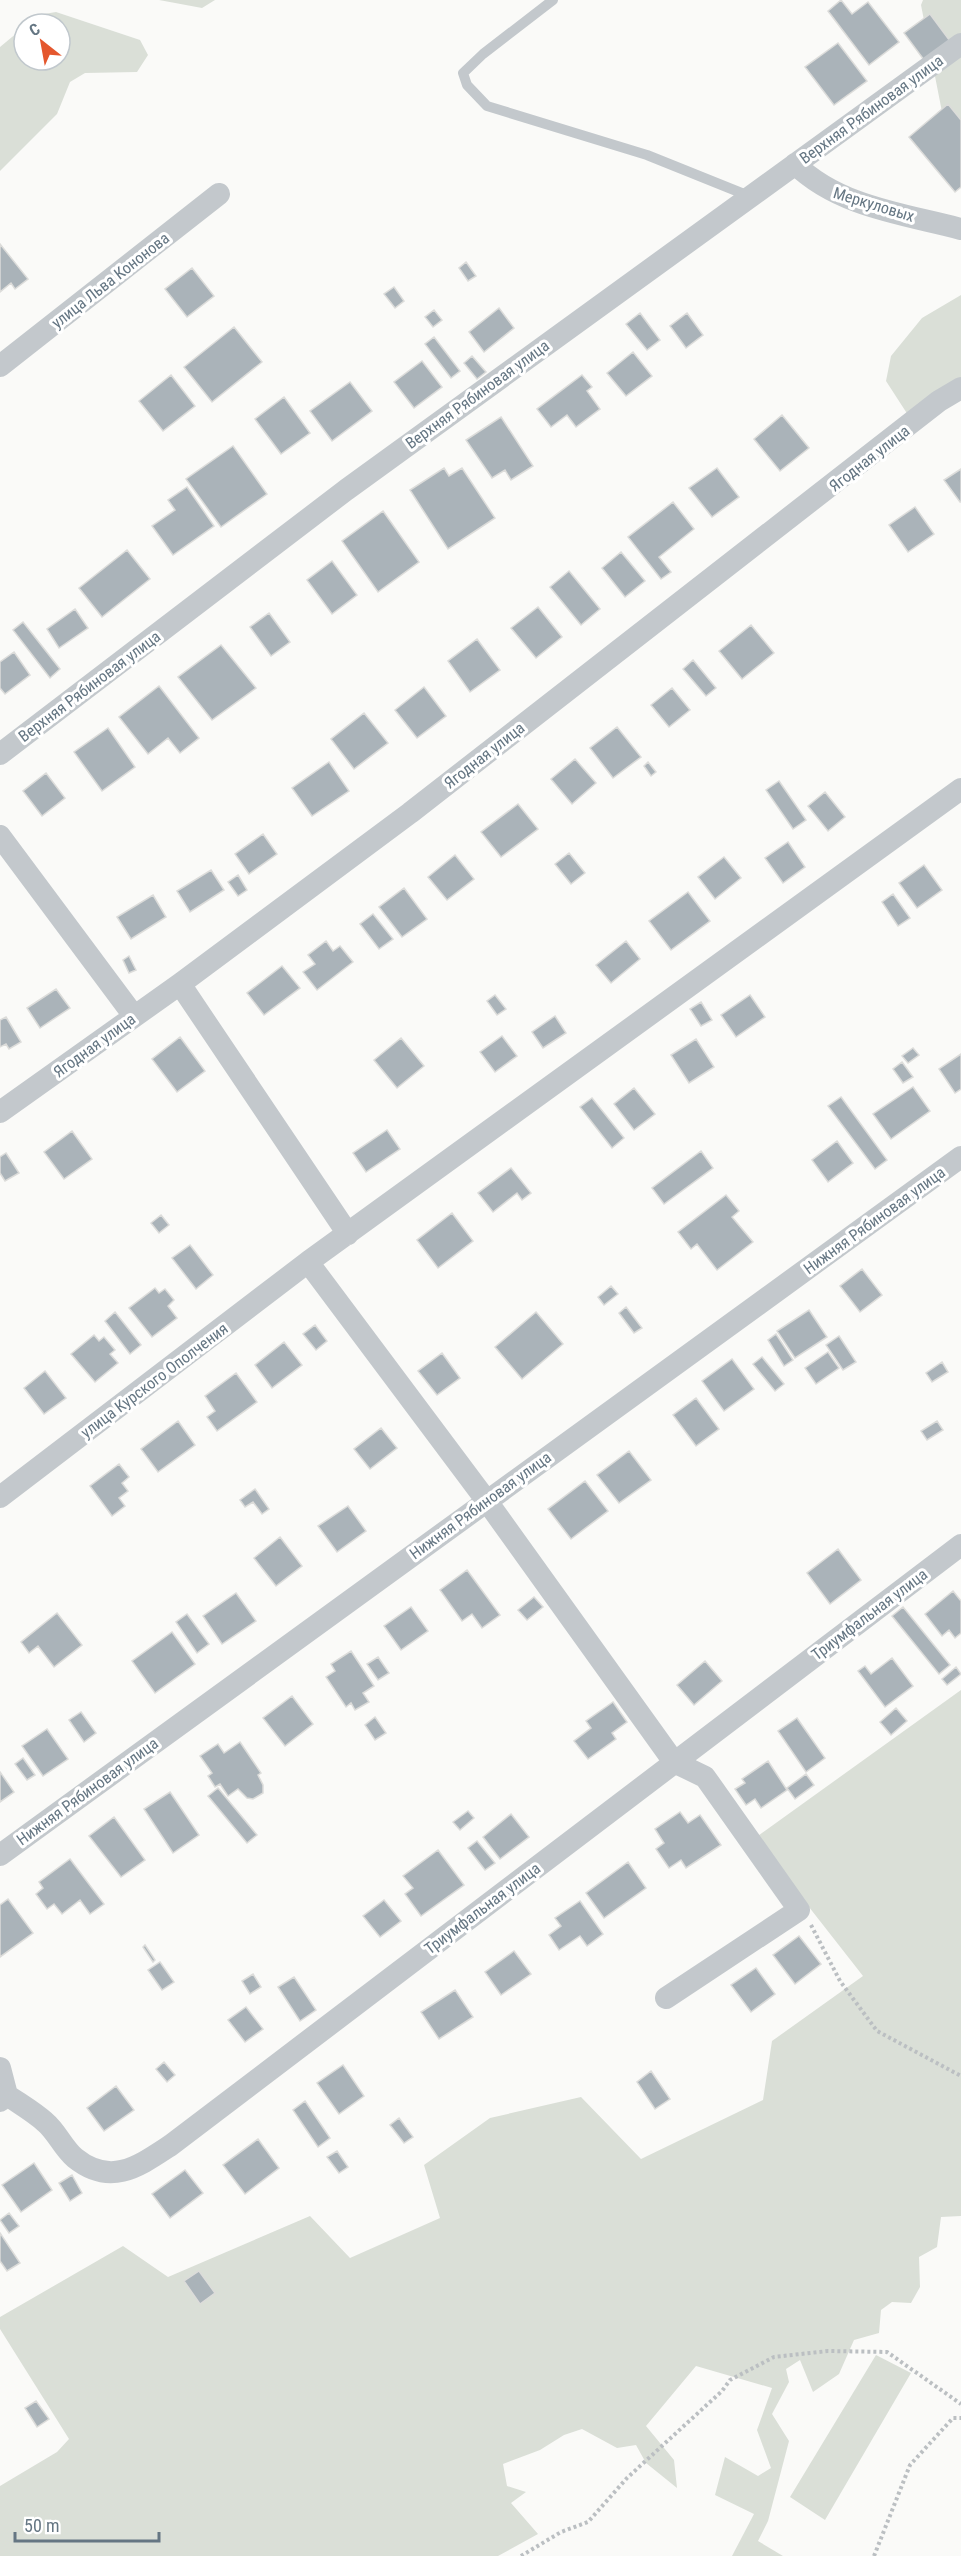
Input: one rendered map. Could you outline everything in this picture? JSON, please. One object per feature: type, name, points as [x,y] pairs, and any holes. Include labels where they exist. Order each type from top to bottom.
[{"type":"street","name":"Верхняя Рябиновая улица","points":[[0,754],[346,490],[961,44]]},
{"type":"street","name":"Меркуловых","points":[[795,164],[818,185],[844,198],[961,229]]},
{"type":"street","name":"улица Льва Кононова","points":[[0,366],[219,194]]},
{"type":"street","name":"Ягодная улица","points":[[0,1112],[180,984],[419,806],[939,401],[961,388]]},
{"type":"street","name":"улица Курского Ополчения","points":[[0,1497],[308,1262],[961,789]]},
{"type":"street","points":[[0,836],[134,1016]]},
{"type":"street","points":[[180,984],[348,1234]]},
{"type":"street","name":"Нижняя Рябиновая улица","points":[[0,1854],[961,1157]]},
{"type":"street","points":[[308,1262],[486,1500],[674,1762],[705,1778],[799,1910],[666,1998]]},
{"type":"street","name":"Триумфальная улица","points":[[4,2098],[46,2123],[74,2157],[100,2173],[118,2172],[143,2163],[171,2145],[961,1545]]},
{"type":"street","points":[[0,2068],[4,2098]]},
{"type":"lane","points":[[552,0],[483,54],[464,73],[467,85],[487,106],[647,155],[750,196]]},
{"type":"path","points":[[799,1910],[817,1931],[840,1981],[877,2031],[961,2076]]},
{"type":"path","points":[[520,2556],[561,2532],[588,2522],[627,2478],[722,2391],[730,2380],[774,2358],[828,2351],[887,2352],[961,2404]]},
{"type":"path","points":[[874,2556],[910,2465],[953,2418],[961,2418]]},
{"type":"shaded area","points":[[159,0],[215,0],[202,8]]},
{"type":"shaded area","points":[[923,0],[961,0],[961,144],[943,117],[921,5]]},
{"type":"shaded area","points":[[72,17],[140,40],[148,55],[137,72],[85,73],[70,82],[57,114],[0,171],[0,47],[12,37],[12,72],[72,72]]},
{"type":"shaded area","points":[[961,295],[961,393],[908,415],[886,381],[891,356],[922,318]]},
{"type":"shaded area","points":[[961,1690],[961,2216],[941,2217],[937,2247],[919,2257],[920,2287],[911,2303],[892,2302],[881,2310],[879,2333],[854,2340],[839,2374],[813,2392],[800,2360],[786,2369],[789,2382],[772,2414],[789,2441],[768,2521],[758,2541],[783,2556],[732,2556],[754,2514],[715,2495],[725,2457],[758,2476],[771,2468],[757,2430],[772,2388],[696,2366],[646,2426],[674,2460],[677,2488],[646,2463],[636,2445],[617,2448],[582,2429],[564,2435],[540,2450],[503,2464],[507,2486],[526,2492],[511,2503],[538,2534],[498,2556],[0,2556],[0,2486],[57,2452],[69,2439],[0,2329],[0,2317],[123,2246],[168,2277],[310,2216],[350,2258],[440,2218],[424,2165],[490,2118],[581,2097],[641,2159],[763,2100],[772,2041],[863,1976],[755,1838]]},
{"type":"shaded area","points":[[876,2355],[911,2373],[825,2520],[790,2497]]},
{"type":"building","points":[[841,0],[852,14],[868,2],[899,42],[869,65],[828,11]]},
{"type":"building","points":[[930,14],[950,41],[924,60],[904,33]]},
{"type":"building","points":[[838,43],[867,81],[834,105],[805,67]]},
{"type":"building","points":[[948,104],[961,120],[961,187],[955,192],[909,137]]},
{"type":"building","points":[[0,244],[28,279],[15,289],[11,283],[0,292]]},
{"type":"building","points":[[466,262],[476,276],[468,281],[459,268]]},
{"type":"building","points":[[192,268],[214,296],[187,317],[165,289]]},
{"type":"building","points":[[394,287],[404,301],[395,308],[384,294]]},
{"type":"building","points":[[499,308],[514,328],[484,352],[469,332]]},
{"type":"building","points":[[434,310],[442,320],[433,327],[425,317]]},
{"type":"building","points":[[640,313],[660,340],[647,350],[626,324]]},
{"type":"building","points":[[687,313],[703,335],[686,348],[670,326]]},
{"type":"building","points":[[234,327],[262,362],[212,402],[184,367]]},
{"type":"building","points":[[434,337],[460,371],[451,378],[425,344]]},
{"type":"building","points":[[633,352],[652,376],[626,396],[607,373]]},
{"type":"building","points":[[472,356],[486,372],[477,379],[464,363]]},
{"type":"building","points":[[422,361],[442,387],[414,408],[394,382]]},
{"type":"building","points":[[171,375],[195,406],[163,431],[139,401]]},
{"type":"building","points":[[582,375],[592,387],[587,391],[600,409],[576,427],[567,415],[551,427],[537,409]]},
{"type":"building","points":[[350,382],[372,411],[332,441],[310,411]]},
{"type":"building","points":[[284,397],[310,433],[281,454],[255,419]]},
{"type":"building","points":[[782,415],[809,448],[780,471],[754,439]]},
{"type":"building","points":[[501,417],[533,466],[511,480],[505,470],[492,478],[466,440]]},
{"type":"building","points":[[233,446],[267,494],[221,527],[186,479]]},
{"type":"building","points":[[444,468],[449,476],[462,468],[495,518],[448,549],[410,490]]},
{"type":"building","points":[[717,468],[739,497],[712,517],[689,488]]},
{"type":"building","points":[[961,469],[961,502],[960,502],[944,480]]},
{"type":"building","points":[[187,487],[214,526],[173,555],[152,526],[175,510],[168,500]]},
{"type":"building","points":[[673,502],[694,529],[659,557],[671,572],[661,579],[628,537]]},
{"type":"building","points":[[915,507],[934,534],[908,552],[889,525]]},
{"type":"building","points":[[383,511],[419,562],[378,592],[342,541]]},
{"type":"building","points":[[127,550],[150,579],[102,617],[79,588]]},
{"type":"building","points":[[621,552],[645,581],[625,597],[602,568]]},
{"type":"building","points":[[332,561],[357,595],[332,614],[307,580]]},
{"type":"building","points":[[569,571],[600,609],[581,625],[550,587]]},
{"type":"building","points":[[538,607],[562,637],[536,658],[511,628]]},
{"type":"building","points":[[75,609],[88,628],[59,648],[47,629]]},
{"type":"building","points":[[269,613],[290,642],[271,656],[250,627]]},
{"type":"building","points":[[23,622],[60,669],[50,678],[13,630]]},
{"type":"building","points":[[751,625],[774,653],[742,679],[719,651]]},
{"type":"building","points":[[477,639],[500,670],[470,692],[448,661]]},
{"type":"building","points":[[221,645],[256,688],[212,720],[178,677]]},
{"type":"building","points":[[14,652],[30,675],[5,694],[0,688],[0,662]]},
{"type":"building","points":[[693,660],[716,688],[706,696],[683,669]]},
{"type":"building","points":[[159,686],[199,738],[180,753],[168,738],[148,754],[119,717]]},
{"type":"building","points":[[424,687],[446,716],[417,738],[395,710]]},
{"type":"building","points":[[672,688],[690,710],[669,727],[651,705]]},
{"type":"building","points":[[364,713],[388,743],[354,769],[331,739]]},
{"type":"building","points":[[617,727],[641,757],[613,778],[590,748]]},
{"type":"building","points":[[108,728],[135,767],[102,791],[74,752]]},
{"type":"building","points":[[575,759],[596,783],[572,804],[551,779]]},
{"type":"building","points":[[329,762],[349,791],[312,816],[292,788]]},
{"type":"building","points":[[648,762],[656,772],[651,776],[644,766]]},
{"type":"building","points":[[46,773],[65,798],[42,816],[23,791]]},
{"type":"building","points":[[779,781],[806,820],[793,829],[766,790]]},
{"type":"building","points":[[825,792],[845,817],[828,831],[808,806]]},
{"type":"building","points":[[518,804],[538,829],[501,857],[481,832]]},
{"type":"building","points":[[263,834],[277,854],[249,874],[235,854]]},
{"type":"building","points":[[788,842],[805,867],[783,883],[765,858]]},
{"type":"building","points":[[569,853],[585,873],[571,884],[555,864]]},
{"type":"building","points":[[455,855],[474,879],[447,900],[428,877]]},
{"type":"building","points":[[724,857],[741,878],[715,899],[698,877]]},
{"type":"building","points":[[924,865],[942,890],[917,908],[899,883]]},
{"type":"building","points":[[211,870],[224,890],[190,912],[177,891]]},
{"type":"building","points":[[238,875],[247,890],[238,896],[228,882]]},
{"type":"building","points":[[404,888],[427,919],[402,937],[379,907]]},
{"type":"building","points":[[688,892],[710,921],[671,950],[649,921]]},
{"type":"building","points":[[893,894],[910,918],[898,926],[882,902]]},
{"type":"building","points":[[153,895],[166,917],[131,939],[117,917]]},
{"type":"building","points":[[373,914],[393,939],[379,949],[360,924]]},
{"type":"building","points":[[326,941],[333,951],[340,946],[353,962],[317,990],[303,972],[315,964],[308,955]]},
{"type":"building","points":[[626,941],[640,959],[611,983],[596,965]]},
{"type":"building","points":[[129,956],[136,970],[129,973],[123,960]]},
{"type":"building","points":[[282,966],[300,988],[264,1015],[247,993]]},
{"type":"building","points":[[56,989],[70,1008],[40,1028],[27,1008]]},
{"type":"building","points":[[495,995],[506,1009],[497,1015],[487,1001]]},
{"type":"building","points":[[750,995],[765,1017],[736,1037],[721,1015]]},
{"type":"building","points":[[701,1002],[712,1020],[701,1026],[690,1009]]},
{"type":"building","points":[[555,1016],[566,1033],[543,1048],[532,1032]]},
{"type":"building","points":[[6,1017],[21,1042],[9,1049],[6,1044],[0,1047],[0,1020]]},
{"type":"building","points":[[502,1036],[517,1056],[495,1072],[480,1052]]},
{"type":"building","points":[[180,1037],[205,1071],[177,1092],[152,1059]]},
{"type":"building","points":[[401,1038],[424,1066],[397,1088],[374,1060]]},
{"type":"building","points":[[696,1039],[714,1067],[689,1083],[671,1055]]},
{"type":"building","points":[[913,1048],[919,1055],[908,1063],[902,1056]]},
{"type":"building","points":[[961,1054],[961,1089],[955,1093],[939,1069]]},
{"type":"building","points":[[902,1062],[913,1077],[903,1083],[893,1069]]},
{"type":"building","points":[[913,1087],[930,1111],[891,1139],[873,1114]]},
{"type":"building","points":[[634,1088],[655,1114],[634,1130],[614,1104]]},
{"type":"building","points":[[841,1097],[887,1160],[875,1169],[828,1106]]},
{"type":"building","points":[[592,1098],[624,1138],[612,1148],[580,1107]]},
{"type":"building","points":[[387,1130],[400,1149],[366,1172],[353,1153]]},
{"type":"building","points":[[72,1131],[92,1159],[64,1179],[44,1152]]},
{"type":"building","points":[[837,1141],[853,1163],[828,1182],[812,1160]]},
{"type":"building","points":[[701,1151],[713,1168],[664,1204],[652,1188]]},
{"type":"building","points":[[6,1153],[19,1173],[5,1181],[0,1173],[0,1157]]},
{"type":"building","points":[[511,1168],[531,1193],[522,1200],[517,1193],[493,1212],[478,1193]]},
{"type":"building","points":[[726,1195],[739,1211],[732,1217],[753,1242],[717,1270],[697,1244],[691,1249],[678,1232]]},
{"type":"building","points":[[452,1213],[473,1241],[438,1268],[417,1240]]},
{"type":"building","points":[[161,1215],[169,1225],[159,1233],[151,1223]]},
{"type":"building","points":[[190,1245],[213,1275],[196,1289],[172,1258]]},
{"type":"building","points":[[862,1269],[882,1295],[860,1312],[840,1286]]},
{"type":"building","points":[[611,1286],[618,1294],[604,1305],[598,1297]]},
{"type":"building","points":[[155,1288],[159,1293],[165,1289],[174,1300],[168,1306],[177,1318],[152,1337],[129,1308]]},
{"type":"building","points":[[626,1307],[642,1328],[634,1333],[619,1313]]},
{"type":"building","points":[[809,1310],[827,1337],[795,1358],[777,1331]]},
{"type":"building","points":[[115,1312],[141,1345],[130,1354],[105,1321]]},
{"type":"building","points":[[536,1312],[563,1344],[522,1379],[495,1347]]},
{"type":"building","points":[[315,1325],[327,1341],[316,1350],[303,1334]]},
{"type":"building","points":[[776,1334],[793,1360],[784,1366],[768,1340]]},
{"type":"building","points":[[94,1335],[99,1341],[104,1337],[115,1350],[110,1354],[118,1363],[95,1382],[71,1354]]},
{"type":"building","points":[[839,1336],[856,1362],[843,1370],[826,1345]]},
{"type":"building","points":[[284,1342],[302,1365],[272,1388],[255,1365]]},
{"type":"building","points":[[828,1352],[839,1368],[816,1384],[805,1368]]},
{"type":"building","points":[[442,1353],[460,1378],[437,1395],[418,1371]]},
{"type":"building","points":[[762,1357],[784,1384],[775,1391],[753,1364]]},
{"type":"building","points":[[732,1359],[754,1389],[724,1411],[702,1381]]},
{"type":"building","points":[[942,1362],[948,1372],[932,1382],[926,1373]]},
{"type":"building","points":[[45,1371],[66,1398],[44,1414],[24,1388]]},
{"type":"building","points":[[236,1373],[257,1402],[217,1431],[207,1417],[215,1411],[205,1396]]},
{"type":"building","points":[[696,1398],[719,1429],[696,1446],[673,1415]]},
{"type":"building","points":[[178,1421],[195,1445],[158,1472],[141,1449]]},
{"type":"building","points":[[937,1421],[943,1430],[927,1440],[921,1431]]},
{"type":"building","points":[[381,1428],[397,1448],[370,1469],[354,1449]]},
{"type":"building","points":[[629,1451],[651,1480],[619,1503],[597,1475]]},
{"type":"building","points":[[119,1464],[129,1477],[122,1483],[128,1491],[119,1498],[125,1506],[112,1516],[90,1486]]},
{"type":"building","points":[[585,1481],[608,1511],[571,1539],[548,1509]]},
{"type":"building","points":[[255,1489],[269,1509],[262,1514],[253,1502],[245,1507],[240,1500]]},
{"type":"building","points":[[348,1506],[366,1531],[337,1552],[318,1526]]},
{"type":"building","points":[[280,1537],[302,1566],[276,1586],[254,1558]]},
{"type":"building","points":[[838,1549],[861,1580],[830,1604],[807,1573]]},
{"type":"building","points":[[467,1570],[500,1615],[482,1628],[472,1614],[462,1621],[440,1590]]},
{"type":"building","points":[[953,1591],[961,1601],[961,1633],[955,1638],[949,1630],[942,1636],[925,1614]]},
{"type":"building","points":[[236,1593],[256,1621],[222,1644],[203,1616]]},
{"type":"building","points":[[534,1597],[543,1607],[527,1620],[518,1610]]},
{"type":"building","points":[[411,1607],[428,1631],[401,1650],[384,1626]]},
{"type":"building","points":[[903,1607],[950,1665],[939,1674],[892,1616]]},
{"type":"building","points":[[57,1613],[82,1645],[54,1667],[38,1646],[29,1653],[21,1642]]},
{"type":"building","points":[[187,1614],[209,1644],[197,1653],[176,1622]]},
{"type":"building","points":[[172,1632],[195,1664],[155,1693],[132,1661]]},
{"type":"building","points":[[351,1651],[374,1686],[363,1693],[369,1702],[355,1710],[351,1703],[346,1707],[326,1677],[335,1671],[331,1664]]},
{"type":"building","points":[[378,1657],[389,1673],[378,1680],[367,1664]]},
{"type":"building","points":[[892,1658],[913,1686],[885,1707],[858,1671],[865,1666],[871,1674]]},
{"type":"building","points":[[705,1661],[722,1681],[694,1705],[677,1685]]},
{"type":"building","points":[[956,1667],[961,1674],[947,1685],[942,1679]]},
{"type":"building","points":[[292,1696],[313,1724],[285,1746],[263,1718]]},
{"type":"building","points":[[613,1702],[627,1722],[612,1733],[616,1739],[588,1759],[574,1741],[591,1728],[586,1721]]},
{"type":"building","points":[[896,1708],[907,1721],[891,1735],[880,1722]]},
{"type":"building","points":[[81,1712],[96,1733],[84,1742],[69,1720]]},
{"type":"building","points":[[375,1717],[386,1733],[375,1740],[365,1725]]},
{"type":"building","points":[[797,1718],[825,1758],[806,1772],[778,1731]]},
{"type":"building","points":[[47,1729],[68,1759],[43,1776],[22,1746]]},
{"type":"building","points":[[240,1742],[261,1773],[258,1775],[263,1785],[263,1793],[253,1799],[247,1798],[238,1789],[228,1796],[220,1784],[215,1787],[208,1776],[212,1773],[200,1756],[218,1744],[224,1753]]},
{"type":"building","points":[[23,1758],[35,1775],[27,1780],[15,1764]]},
{"type":"building","points":[[768,1761],[787,1790],[761,1808],[755,1799],[746,1805],[735,1789],[745,1783],[742,1779]]},
{"type":"building","points":[[0,1772],[14,1792],[0,1802]]},
{"type":"building","points":[[806,1774],[814,1785],[795,1799],[787,1788]]},
{"type":"building","points":[[218,1788],[257,1835],[247,1843],[208,1796]]},
{"type":"building","points":[[170,1792],[199,1835],[173,1853],[144,1809]]},
{"type":"building","points":[[468,1811],[474,1818],[460,1830],[453,1822]]},
{"type":"building","points":[[680,1812],[688,1823],[700,1815],[721,1845],[686,1868],[681,1860],[669,1868],[656,1849],[664,1843],[655,1829]]},
{"type":"building","points":[[511,1814],[529,1837],[500,1859],[483,1837]]},
{"type":"building","points":[[114,1817],[145,1860],[121,1877],[89,1836]]},
{"type":"building","points":[[477,1841],[495,1863],[485,1870],[468,1848]]},
{"type":"building","points":[[438,1850],[464,1885],[421,1916],[405,1894],[413,1888],[403,1876]]},
{"type":"building","points":[[70,1859],[104,1904],[90,1914],[80,1900],[62,1914],[54,1904],[47,1909],[36,1894],[43,1888],[39,1882]]},
{"type":"building","points":[[628,1862],[646,1888],[604,1918],[586,1893]]},
{"type":"building","points":[[8,1899],[33,1933],[0,1957],[0,1905]]},
{"type":"building","points":[[384,1900],[401,1921],[380,1937],[363,1916]]},
{"type":"building","points":[[580,1901],[603,1934],[587,1946],[580,1936],[559,1950],[549,1935],[561,1926],[555,1918]]},
{"type":"building","points":[[799,1936],[821,1964],[795,1984],[773,1955]]},
{"type":"building","points":[[145,1945],[155,1960],[153,1962],[143,1947]]},
{"type":"building","points":[[514,1951],[531,1974],[501,1995],[485,1972]]},
{"type":"building","points":[[160,1962],[174,1982],[162,1990],[148,1970]]},
{"type":"building","points":[[756,1968],[775,1994],[751,2012],[731,1985]]},
{"type":"building","points":[[253,1974],[261,1987],[250,1994],[242,1981]]},
{"type":"building","points":[[294,1977],[316,2010],[300,2021],[278,1987]]},
{"type":"building","points":[[455,1990],[473,2017],[439,2039],[421,2012]]},
{"type":"building","points":[[246,2007],[263,2029],[245,2042],[228,2020]]},
{"type":"building","points":[[164,2062],[175,2075],[167,2082],[156,2069]]},
{"type":"building","points":[[343,2065],[364,2096],[339,2114],[317,2083]]},
{"type":"building","points":[[651,2071],[670,2099],[655,2109],[637,2082]]},
{"type":"building","points":[[116,2086],[134,2110],[104,2131],[87,2108]]},
{"type":"building","points":[[305,2101],[330,2138],[318,2147],[293,2110]]},
{"type":"building","points":[[399,2118],[413,2137],[404,2143],[390,2125]]},
{"type":"building","points":[[258,2139],[279,2168],[245,2194],[223,2165]]},
{"type":"building","points":[[337,2151],[348,2167],[339,2173],[327,2157]]},
{"type":"building","points":[[34,2163],[52,2190],[21,2212],[2,2185]]},
{"type":"building","points":[[185,2170],[203,2193],[170,2218],[152,2194]]},
{"type":"building","points":[[72,2175],[82,2193],[70,2201],[59,2183]]},
{"type":"building","points":[[9,2213],[19,2226],[9,2233],[0,2220]]},
{"type":"building","points":[[0,2233],[20,2263],[7,2271],[0,2261]]},
{"type":"building","points":[[199,2271],[215,2293],[200,2304],[184,2281]]},
{"type":"building","points":[[36,2401],[49,2419],[37,2427],[25,2408]]}]
